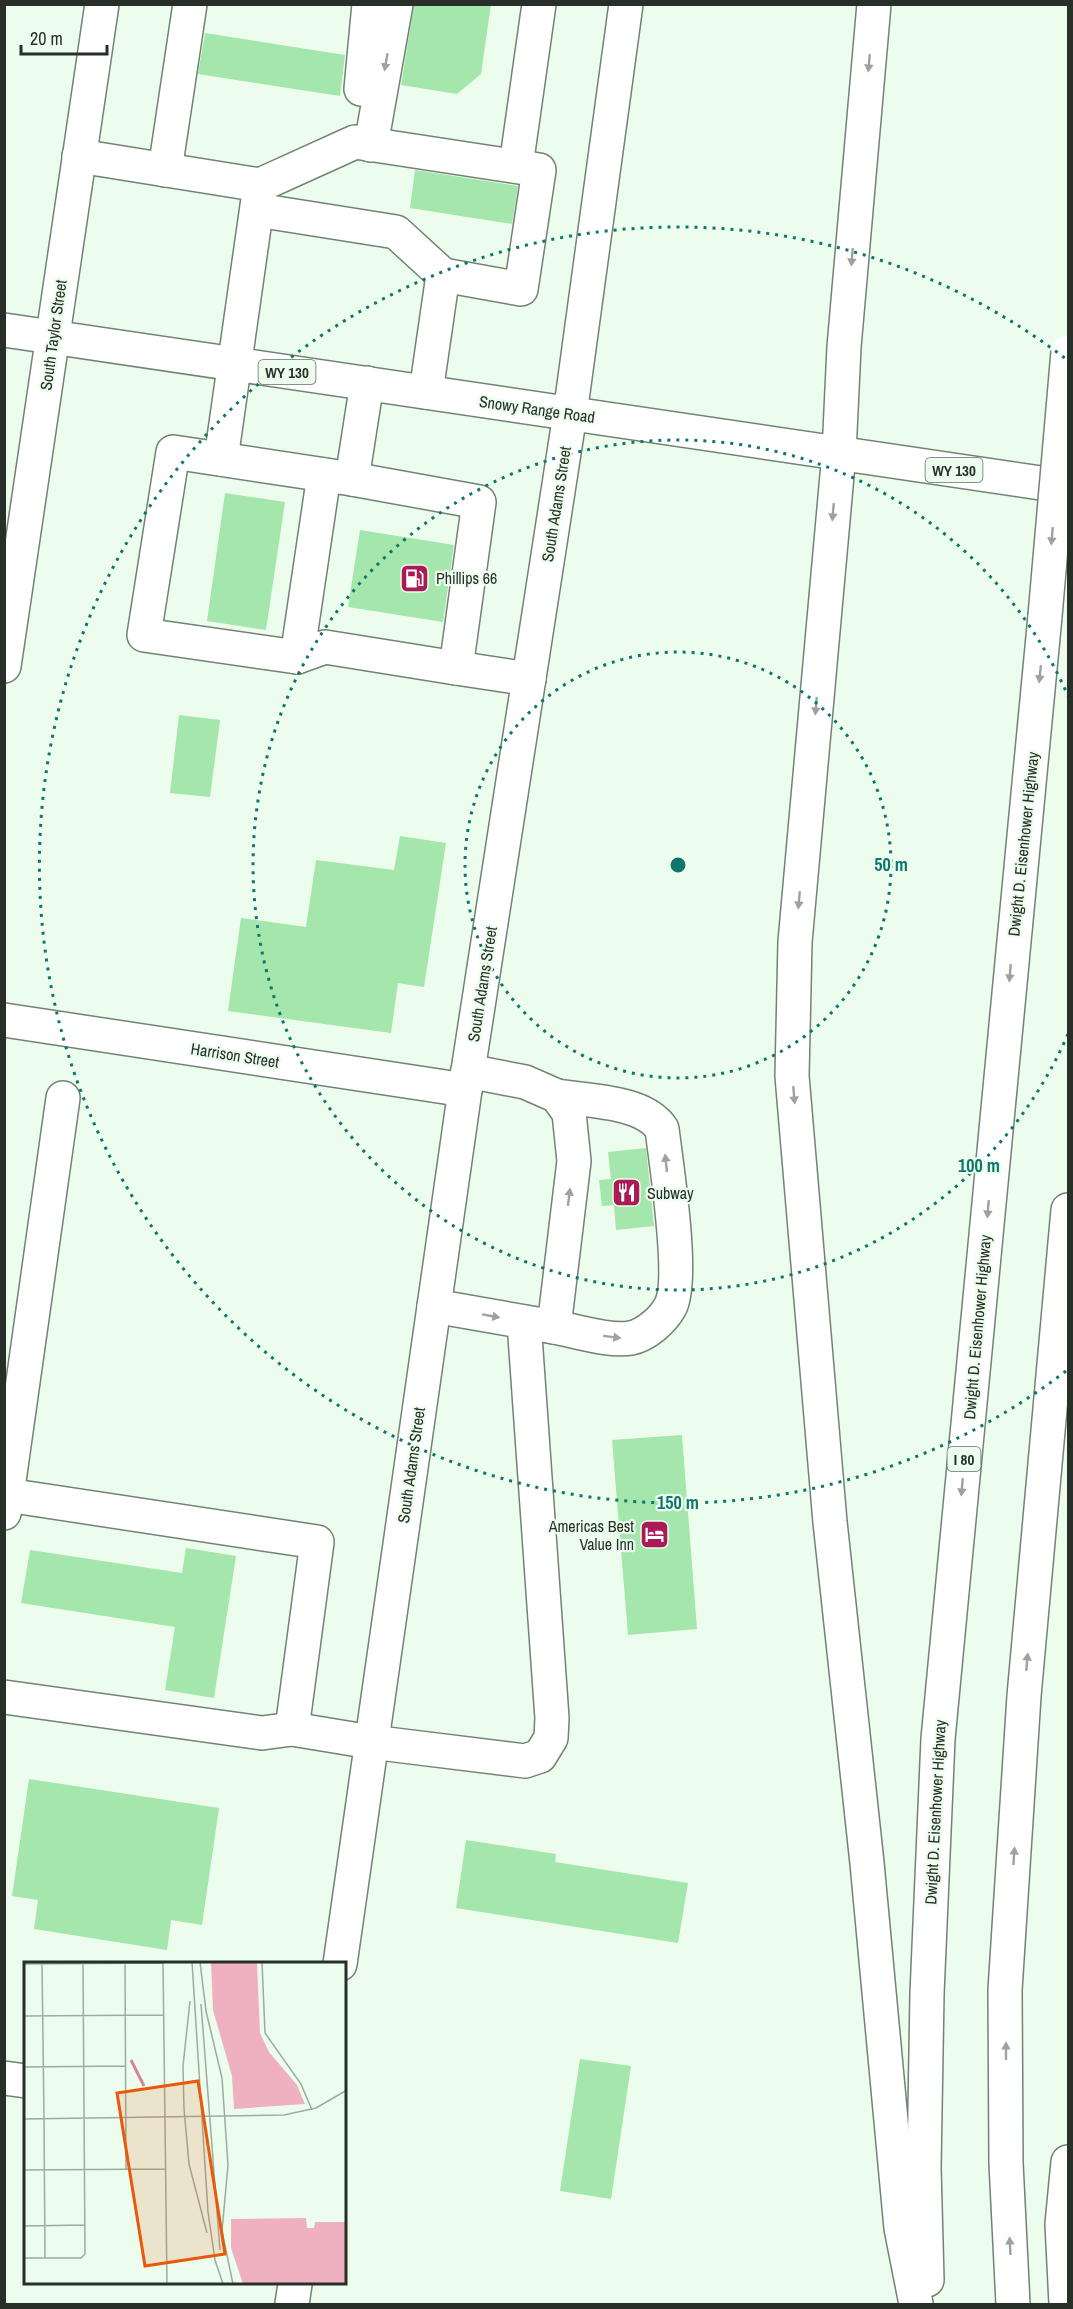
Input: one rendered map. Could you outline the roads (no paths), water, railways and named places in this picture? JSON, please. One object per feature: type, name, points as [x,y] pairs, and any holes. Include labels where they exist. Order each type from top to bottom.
[{"type":"main road","points":[[165,170],[190,4]]},
{"type":"main road","points":[[363,144],[369,4]]},
{"type":"main road","points":[[363,144],[396,4]]},
{"type":"main road","points":[[516,166],[539,4]]},
{"type":"main road","name":"South Adams Street","points":[[340,1962],[467,1080],[570,414],[626,4]]},
{"type":"main road","points":[[874,4],[844,346],[839,453],[795,942],[792,1076],[830,1522],[868,1875],[901,2228],[916,2304]]},
{"type":"main road","name":"South Taylor Street","points":[[4,666],[13,542],[52,337],[101,5]]},
{"type":"main road","points":[[79,156],[165,170],[258,197],[396,232],[443,274],[521,289],[539,170],[363,144],[258,197]]},
{"type":"main road","points":[[221,459],[258,197]]},
{"type":"main road","points":[[426,392],[443,274]]},
{"type":"main road","name":"Snowy Range Road","points":[[4,330],[1068,487]]},
{"type":"main road","name":"Dwight D. Eisenhower Highway","points":[[928,2304],[924,2168],[926,2018],[938,1739],[1068,352]]},
{"type":"main road","points":[[297,657],[338,477],[367,383]]},
{"type":"main road","points":[[456,668],[479,502],[338,477],[173,452],[144,635],[297,657],[325,647],[456,668],[529,679]]},
{"type":"main road","name":"Harrison Street","points":[[4,1020],[467,1080],[525,1082],[557,1096],[638,1109],[656,1119],[663,1129],[675,1252],[672,1306],[658,1323],[634,1337],[602,1336],[434,1306]]},
{"type":"main road","points":[[4,1697],[262,1733],[292,1730],[525,1761],[540,1756],[551,1738],[552,1718],[539,1325],[574,1161],[569,1113],[557,1096]]},
{"type":"main road","points":[[63,1098],[6,1504],[317,1542],[292,1730]]},
{"type":"main road","points":[[1013,2304],[1006,2163],[1005,1990],[1024,1696],[1068,1210]]},
{"type":"main road","points":[[4,2078],[24,2081]]},
{"type":"main road","points":[[1066,2304],[1062,2224],[1068,2162]]},
{"type":"main road","points":[[292,2304],[295,2285]]},
{"type":"place","name":"Phillips 66","points":[[415,578]]},
{"type":"place","name":"Subway","points":[[626,1193]]},
{"type":"place","name":"Americas Best Value Inn","points":[[655,1535]]}]
